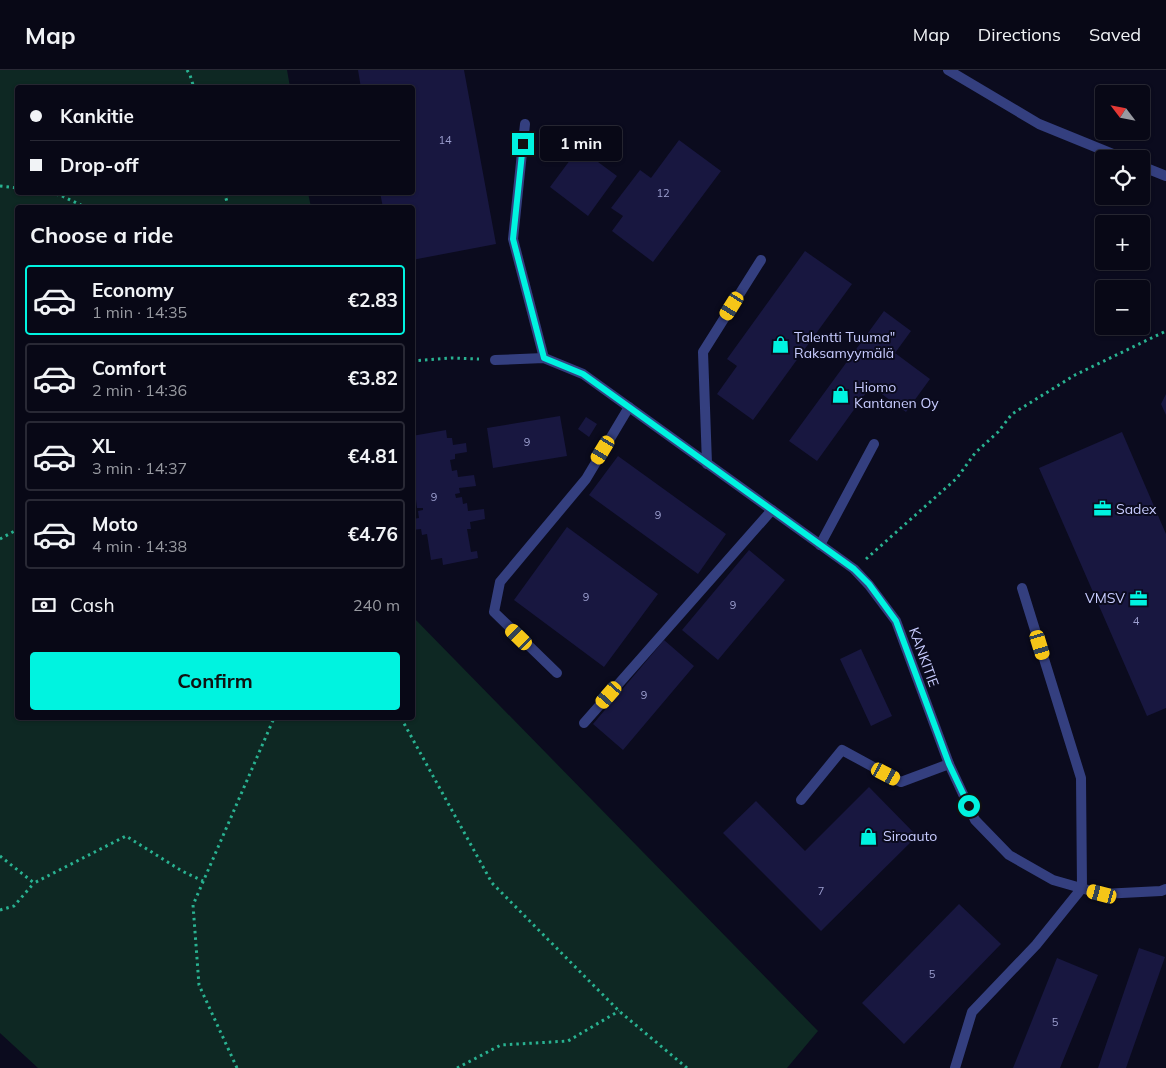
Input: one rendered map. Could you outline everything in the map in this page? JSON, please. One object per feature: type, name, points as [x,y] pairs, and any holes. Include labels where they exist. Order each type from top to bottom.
[{"type":"street","points":[[948,70],[1039,124],[1103,150]]},
{"type":"street","points":[[525,124],[513,239],[544,358]]},
{"type":"street","points":[[1150,170],[1166,176]]},
{"type":"street","points":[[707,464],[703,352],[761,260]]},
{"type":"street","name":"KANKITIE","points":[[495,360],[544,358],[583,374],[854,569],[869,584],[896,621],[949,764],[976,820],[1010,855],[1053,880],[1102,894],[1161,891],[1166,889]]},
{"type":"street","points":[[556,674],[494,612],[500,582],[586,479],[629,407]]},
{"type":"street","points":[[820,544],[874,444]]},
{"type":"street","points":[[584,724],[772,510]]},
{"type":"street","points":[[956,1068],[972,1012],[1036,945],[1082,888],[1081,778],[1022,588]]},
{"type":"street","points":[[801,800],[842,750],[901,782],[949,764]]},
{"type":"path","points":[[187,70],[193,85]]},
{"type":"path","points":[[0,186],[15,188]]},
{"type":"path","points":[[60,195],[81,205]]},
{"type":"path","points":[[854,569],[957,478],[975,453],[998,432],[1012,414],[1075,375],[1166,331]]},
{"type":"path","points":[[415,361],[451,358],[495,360]]},
{"type":"path","points":[[0,539],[15,531]]},
{"type":"path","points":[[237,1068],[199,985],[193,905],[273,720]]},
{"type":"path","points":[[402,720],[492,882],[619,1011],[687,1068]]},
{"type":"path","points":[[0,910],[14,906],[34,883],[126,836],[182,871],[203,881]]},
{"type":"path","points":[[0,856],[34,883]]},
{"type":"path","points":[[457,1068],[501,1045],[568,1041],[619,1011]]},
{"type":"green space","points":[[0,70],[287,70],[290,85],[15,85],[15,195],[308,195],[311,205],[15,205],[15,720],[415,720],[415,619],[818,1031],[787,1068],[38,1068],[0,1033]]},
{"type":"building","points":[[358,70],[464,70],[496,244],[415,259],[415,205],[382,205],[381,195],[415,195],[415,85],[360,85]]},
{"type":"building","points":[[679,140],[721,171],[653,262],[612,231],[623,216],[611,208],[640,170],[651,178]]},
{"type":"building","points":[[579,148],[617,176],[588,216],[550,187]]},
{"type":"building","points":[[805,251],[852,284],[753,420],[717,394],[737,366],[727,359]]},
{"type":"building","points":[[884,311],[911,331],[895,353],[930,379],[906,412],[871,386],[817,461],[789,441]]},
{"type":"building","points":[[1166,394],[1166,415],[1161,404]]},
{"type":"building","points":[[560,416],[567,456],[493,468],[487,428]]},
{"type":"building","points":[[586,417],[597,424],[589,437],[578,429]]},
{"type":"building","points":[[446,430],[447,438],[452,438],[453,445],[466,443],[467,452],[455,454],[455,459],[450,460],[452,471],[457,470],[458,477],[474,475],[476,486],[459,488],[460,493],[455,494],[456,498],[462,497],[463,504],[467,503],[468,511],[484,509],[485,519],[470,522],[471,529],[467,529],[471,552],[477,551],[478,558],[443,565],[442,558],[431,560],[427,534],[422,535],[421,529],[415,530],[415,519],[419,518],[418,511],[423,510],[423,508],[417,508],[415,500],[415,435]]},
{"type":"building","points":[[1122,432],[1166,534],[1166,708],[1147,716],[1039,468]]},
{"type":"building","points":[[618,456],[726,534],[698,574],[589,495]]},
{"type":"building","points":[[567,527],[658,594],[604,667],[514,600]]},
{"type":"building","points":[[749,550],[785,580],[718,660],[682,630]]},
{"type":"building","points":[[664,640],[694,666],[623,750],[593,724]]},
{"type":"building","points":[[861,649],[892,716],[871,726],[840,659]]},
{"type":"building","points":[[869,787],[917,836],[821,931],[723,833],[756,801],[805,851]]},
{"type":"building","points":[[959,904],[1001,944],[904,1044],[862,1003]]},
{"type":"building","points":[[1139,948],[1165,957],[1126,1068],[1098,1068]]},
{"type":"building","points":[[1057,958],[1098,975],[1060,1068],[1013,1068]]},
{"type":"place","name":"Talentti Tuuma\" Raksamyymälä","points":[[780,345]]},
{"type":"place","name":"Hiomo Kantanen Oy","points":[[840,395]]},
{"type":"place","name":"Sadex","points":[[1102,509]]},
{"type":"place","name":"VMSV","points":[[1139,598]]},
{"type":"place","name":"Siroauto","points":[[869,836]]},
{"type":"route","points":[[523,144],[513,239],[544,358],[583,374],[854,569],[869,584],[896,621],[949,764],[969,806]]}]
